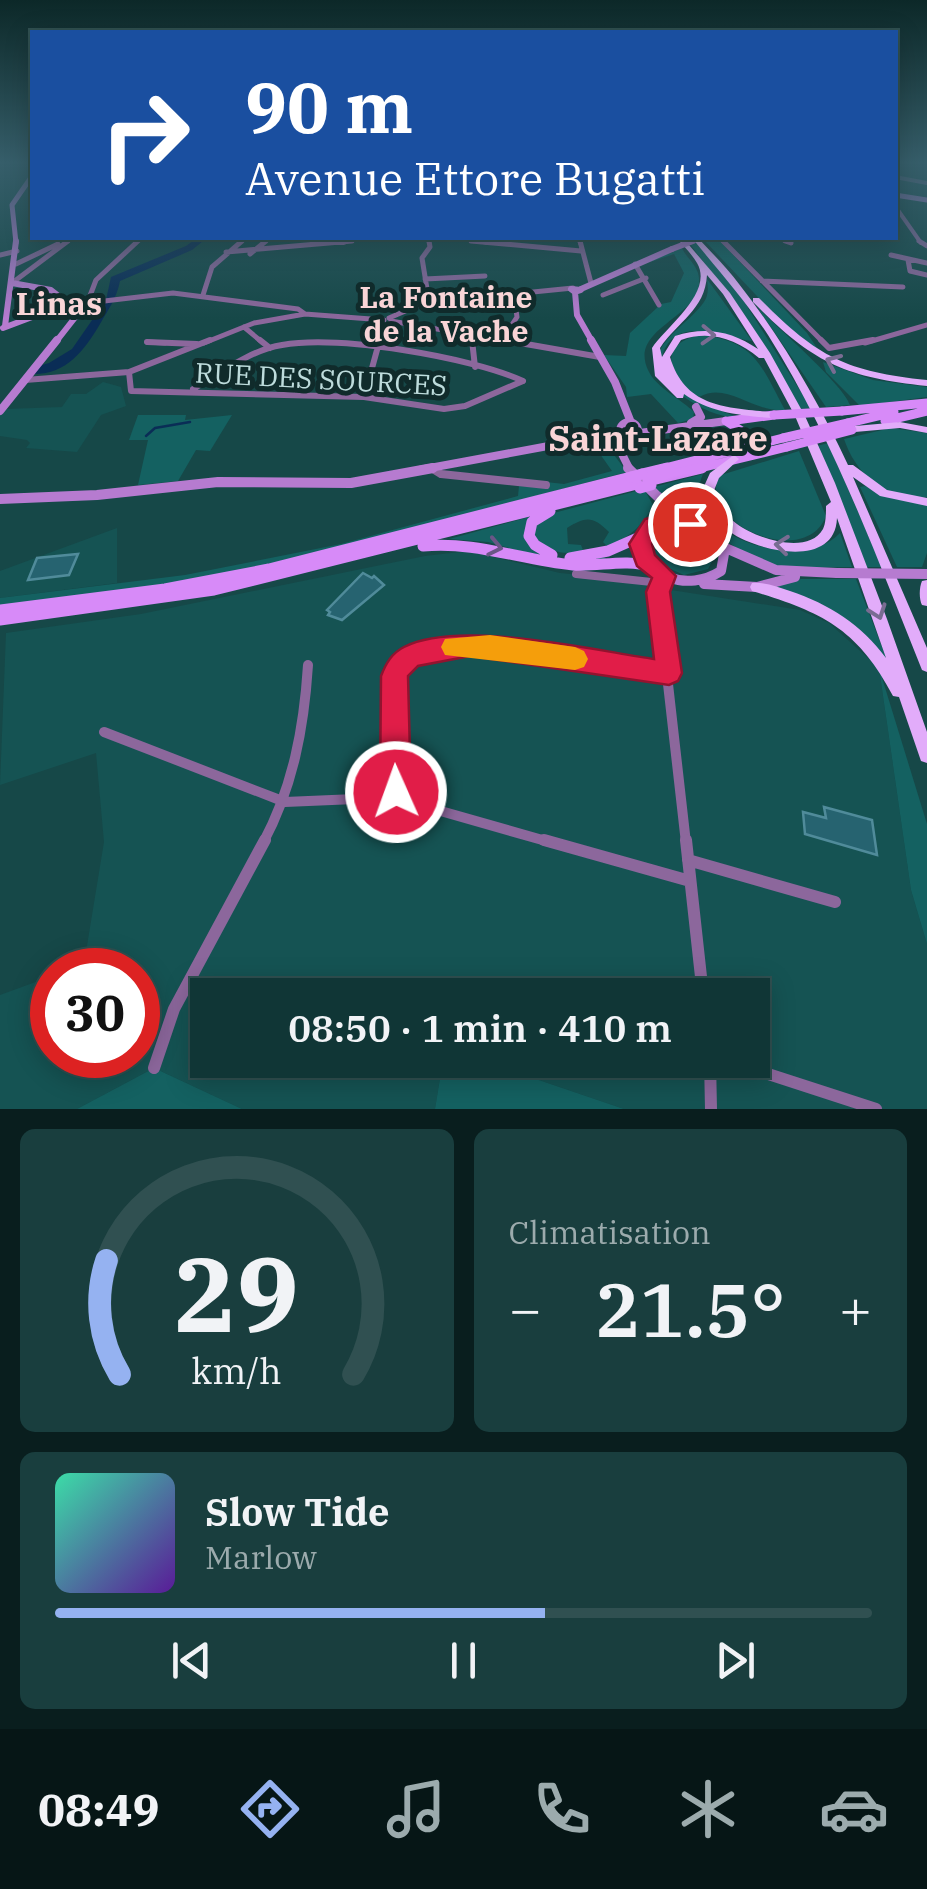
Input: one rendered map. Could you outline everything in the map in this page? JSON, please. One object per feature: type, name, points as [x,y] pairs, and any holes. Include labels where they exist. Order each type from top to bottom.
[{"type":"highway","points":[[682,240],[703,264],[768,361],[829,489],[862,569],[927,755]]},
{"type":"highway","points":[[700,240],[784,330],[817,356],[878,377],[927,384]]},
{"type":"highway","points":[[703,264],[705,286],[699,302],[666,334],[655,355],[657,370],[665,383],[696,406],[726,421]]},
{"type":"highway","points":[[720,264],[772,335],[843,462],[927,664]]},
{"type":"highway","points":[[768,361],[742,341],[704,333],[678,338],[666,357],[678,384],[699,400],[735,413],[774,416]]},
{"type":"highway","points":[[852,427],[900,425],[927,430]]},
{"type":"highway","points":[[730,460],[709,482],[711,506],[731,528],[769,545],[805,546],[826,537],[834,522],[829,489]]},
{"type":"highway","points":[[843,462],[877,490],[903,500],[927,502]]},
{"type":"highway","points":[[927,585],[927,601]]},
{"type":"highway","points":[[757,587],[802,599],[854,632],[885,667],[897,688],[904,713],[916,725]]},
{"type":"main road","points":[[726,421],[927,406]]},
{"type":"main road","points":[[0,620],[214,590],[643,483],[927,406]]},
{"type":"main road","points":[[726,421],[748,437],[730,460]]},
{"type":"main road","points":[[642,536],[608,551],[575,558],[544,552],[529,536],[532,522],[548,512],[643,483]]},
{"type":"main road","points":[[0,610],[216,580],[643,483]]},
{"type":"main road","points":[[398,546],[468,542],[576,565],[629,560],[652,567]]},
{"type":"street","points":[[3,328],[16,264],[14,216]]},
{"type":"street","points":[[902,216],[921,244],[927,246]]},
{"type":"street","points":[[16,264],[67,240]]},
{"type":"street","points":[[12,283],[68,240]]},
{"type":"street","points":[[0,411],[88,302],[96,280],[139,240]]},
{"type":"street","points":[[204,295],[212,267],[242,240]]},
{"type":"street","points":[[250,254],[267,240]]},
{"type":"street","points":[[226,252],[250,254],[321,240]]},
{"type":"street","points":[[408,248],[410,240]]},
{"type":"street","points":[[424,303],[422,258],[430,247],[428,240]]},
{"type":"street","points":[[470,240],[581,251]]},
{"type":"street","points":[[579,240],[590,282]]},
{"type":"street","points":[[615,240],[617,247]]},
{"type":"street","points":[[388,320],[424,303],[575,289],[693,240]]},
{"type":"street","points":[[722,240],[822,344],[833,349],[927,325]]},
{"type":"street","points":[[783,240],[790,243]]},
{"type":"street","points":[[0,255],[17,251]]},
{"type":"street","points":[[891,254],[927,263]]},
{"type":"street","points":[[908,260],[910,271],[927,275]]},
{"type":"street","points":[[635,264],[660,305]]},
{"type":"street","points":[[425,279],[485,276]]},
{"type":"street","points":[[603,296],[646,278]]},
{"type":"street","points":[[762,282],[903,287]]},
{"type":"street","points":[[12,283],[51,290],[69,304]]},
{"type":"street","points":[[575,289],[577,314],[636,428]]},
{"type":"street","points":[[618,289],[626,293]]},
{"type":"street","points":[[3,328],[69,304],[173,293],[317,310]]},
{"type":"street","points":[[502,340],[517,317],[515,303],[509,296]]},
{"type":"street","points":[[298,309],[305,314]]},
{"type":"street","points":[[25,380],[130,372],[244,327],[305,314],[388,320],[600,357]]},
{"type":"street","points":[[244,327],[270,348]]},
{"type":"street","points":[[188,391],[270,348],[298,342],[377,350],[474,367],[472,335]]},
{"type":"street","points":[[147,342],[199,345]]},
{"type":"street","points":[[364,397],[377,350]]},
{"type":"street","name":"RUE DES SOURCES","points":[[130,372],[131,391],[364,397],[444,409],[464,406],[523,381],[474,367]]},
{"type":"street","points":[[686,425],[700,417],[696,406]]},
{"type":"street","points":[[625,411],[620,436],[657,506],[652,525],[642,536],[642,552],[663,579]]},
{"type":"street","points":[[0,499],[98,495],[218,482],[351,482],[598,436],[620,436],[636,428],[726,421]]},
{"type":"street","points":[[620,436],[636,428]]},
{"type":"street","points":[[466,462],[475,478]]},
{"type":"street","points":[[433,468],[441,474],[546,485]]},
{"type":"street","points":[[643,483],[690,524],[751,566],[802,574],[927,574]]},
{"type":"street","points":[[652,525],[670,521],[690,524]]},
{"type":"street","points":[[692,583],[714,577],[720,571],[724,554],[720,545]]},
{"type":"street","points":[[576,574],[757,587],[802,574]]},
{"type":"street","points":[[663,579],[658,592],[701,978]]},
{"type":"street","points":[[669,673],[470,645],[412,656],[395,676],[396,792],[402,800],[690,880]]},
{"type":"street","points":[[160,1050],[174,1009],[285,802],[305,713],[308,666]]},
{"type":"street","points":[[104,732],[285,802],[379,798],[396,792]]},
{"type":"street","points":[[688,860],[835,902]]},
{"type":"street","points":[[770,1075],[876,1109]]},
{"type":"street","points":[[710,1078],[711,1109]]},
{"type":"shaded area","points":[[704,240],[719,240],[807,333],[819,351],[788,329]]},
{"type":"shaded area","points":[[696,242],[740,295],[811,408],[799,409],[751,325],[690,244]]},
{"type":"shaded area","points":[[682,248],[698,273],[698,288],[692,300],[649,342],[645,355],[648,370],[657,382],[694,412],[693,419],[678,423],[651,394],[627,397],[626,387],[604,355],[626,356],[630,333],[661,304],[671,302],[684,273],[674,254],[644,264]]},
{"type":"shaded area","points":[[707,279],[752,341],[689,332],[669,343],[662,356],[691,397],[737,417],[715,413],[686,398],[665,379],[658,366],[664,344],[706,299]]},
{"type":"shaded area","points":[[757,307],[823,370],[850,405],[826,407]]},
{"type":"shaded area","points":[[700,335],[734,343],[745,350],[762,369],[785,410],[773,410],[720,393],[699,397],[688,390],[674,372],[672,354],[677,346]]},
{"type":"shaded area","points":[[823,362],[873,380],[927,387],[927,397],[860,406],[826,372]]},
{"type":"shaded area","points":[[103,382],[121,387],[126,406],[101,415],[77,452],[26,448],[30,443],[27,440],[0,436],[0,415],[6,409],[62,407],[71,394],[86,394]]},
{"type":"shaded area","points":[[138,415],[186,415],[185,420],[232,415],[210,451],[196,450],[178,481],[138,485],[148,440],[129,440]]},
{"type":"shaded area","points":[[891,428],[927,433],[927,497],[886,490],[865,474],[849,452],[844,439]]},
{"type":"shaded area","points":[[610,443],[611,451],[627,472],[289,561],[178,583],[0,606],[0,598],[185,575],[341,544],[518,496],[519,486],[545,488],[546,482],[564,484],[612,471],[593,444]]},
{"type":"shaded area","points":[[828,443],[882,567],[867,567],[817,446]]},
{"type":"shaded area","points":[[799,451],[826,516],[814,532],[796,540],[775,539],[754,533],[721,508],[716,491],[721,475]]},
{"type":"shaded area","points":[[703,474],[700,495],[708,514],[724,530],[746,542],[798,550],[821,545],[840,533],[852,567],[788,568],[758,563],[650,488]]},
{"type":"shaded area","points":[[860,487],[890,498],[927,505],[927,553],[922,567],[897,567]]},
{"type":"shaded area","points":[[644,489],[653,505],[645,519],[608,547],[603,542],[609,532],[589,520],[567,528],[568,544],[589,550],[560,552],[534,537],[535,523],[550,514]]},
{"type":"shaded area","points":[[533,516],[525,530],[557,560],[488,542],[449,539]]},
{"type":"shaded area","points":[[666,524],[690,529],[708,541],[715,556],[708,569],[684,575],[653,561],[646,540]]},
{"type":"shaded area","points":[[117,528],[117,583],[0,598],[0,571]]},
{"type":"shaded area","points":[[468,551],[560,573],[661,583],[671,590],[800,610],[829,623],[879,668],[911,890],[927,944],[927,1109],[624,1109],[533,1078],[770,1078],[770,978],[190,978],[190,1078],[440,1078],[435,1109],[242,1109],[160,1071],[160,948],[87,948],[104,842],[96,753],[0,785],[6,633],[141,614],[425,556]]},
{"type":"shaded area","points":[[604,555],[606,560],[557,560]]},
{"type":"shaded area","points":[[801,579],[856,579],[887,660],[862,635],[774,586]]},
{"type":"shaded area","points":[[879,668],[927,824],[927,944],[911,890]]},
{"type":"shaded area","points":[[30,984],[30,1078],[135,1078],[77,1109],[0,1109],[0,995]]},
{"type":"shaded area","points":[[160,1071],[242,1109],[77,1109],[135,1078],[160,1078]]},
{"type":"shaded area","points":[[440,1078],[533,1078],[624,1109],[435,1109]]},
{"type":"building","points":[[78,554],[69,575],[28,580],[37,558]]},
{"type":"building","points":[[363,573],[384,585],[342,620],[328,615],[327,610]]},
{"type":"building","points":[[824,807],[872,820],[877,855],[805,834],[803,812],[826,818]]},
{"type":"waterway","points":[[111,299],[115,279],[199,240]]},
{"type":"waterway","points":[[36,371],[67,360],[76,352],[110,302]]},
{"type":"waterway","points":[[146,436],[155,428],[190,422]]},
{"type":"slow traffic","points":[[454,647],[490,646],[575,659]]},
{"type":"district","name":"Linas","points":[[59,304]]},
{"type":"district","name":"La Fontaine de la Vache","points":[[446,315]]},
{"type":"district","name":"Saint-Lazare","points":[[658,439]]},
{"type":"route","points":[[396,792],[395,676],[403,661],[412,656],[470,645],[490,646],[669,673],[658,592],[665,576],[646,560],[640,544],[652,525],[670,521],[690,524]]}]
